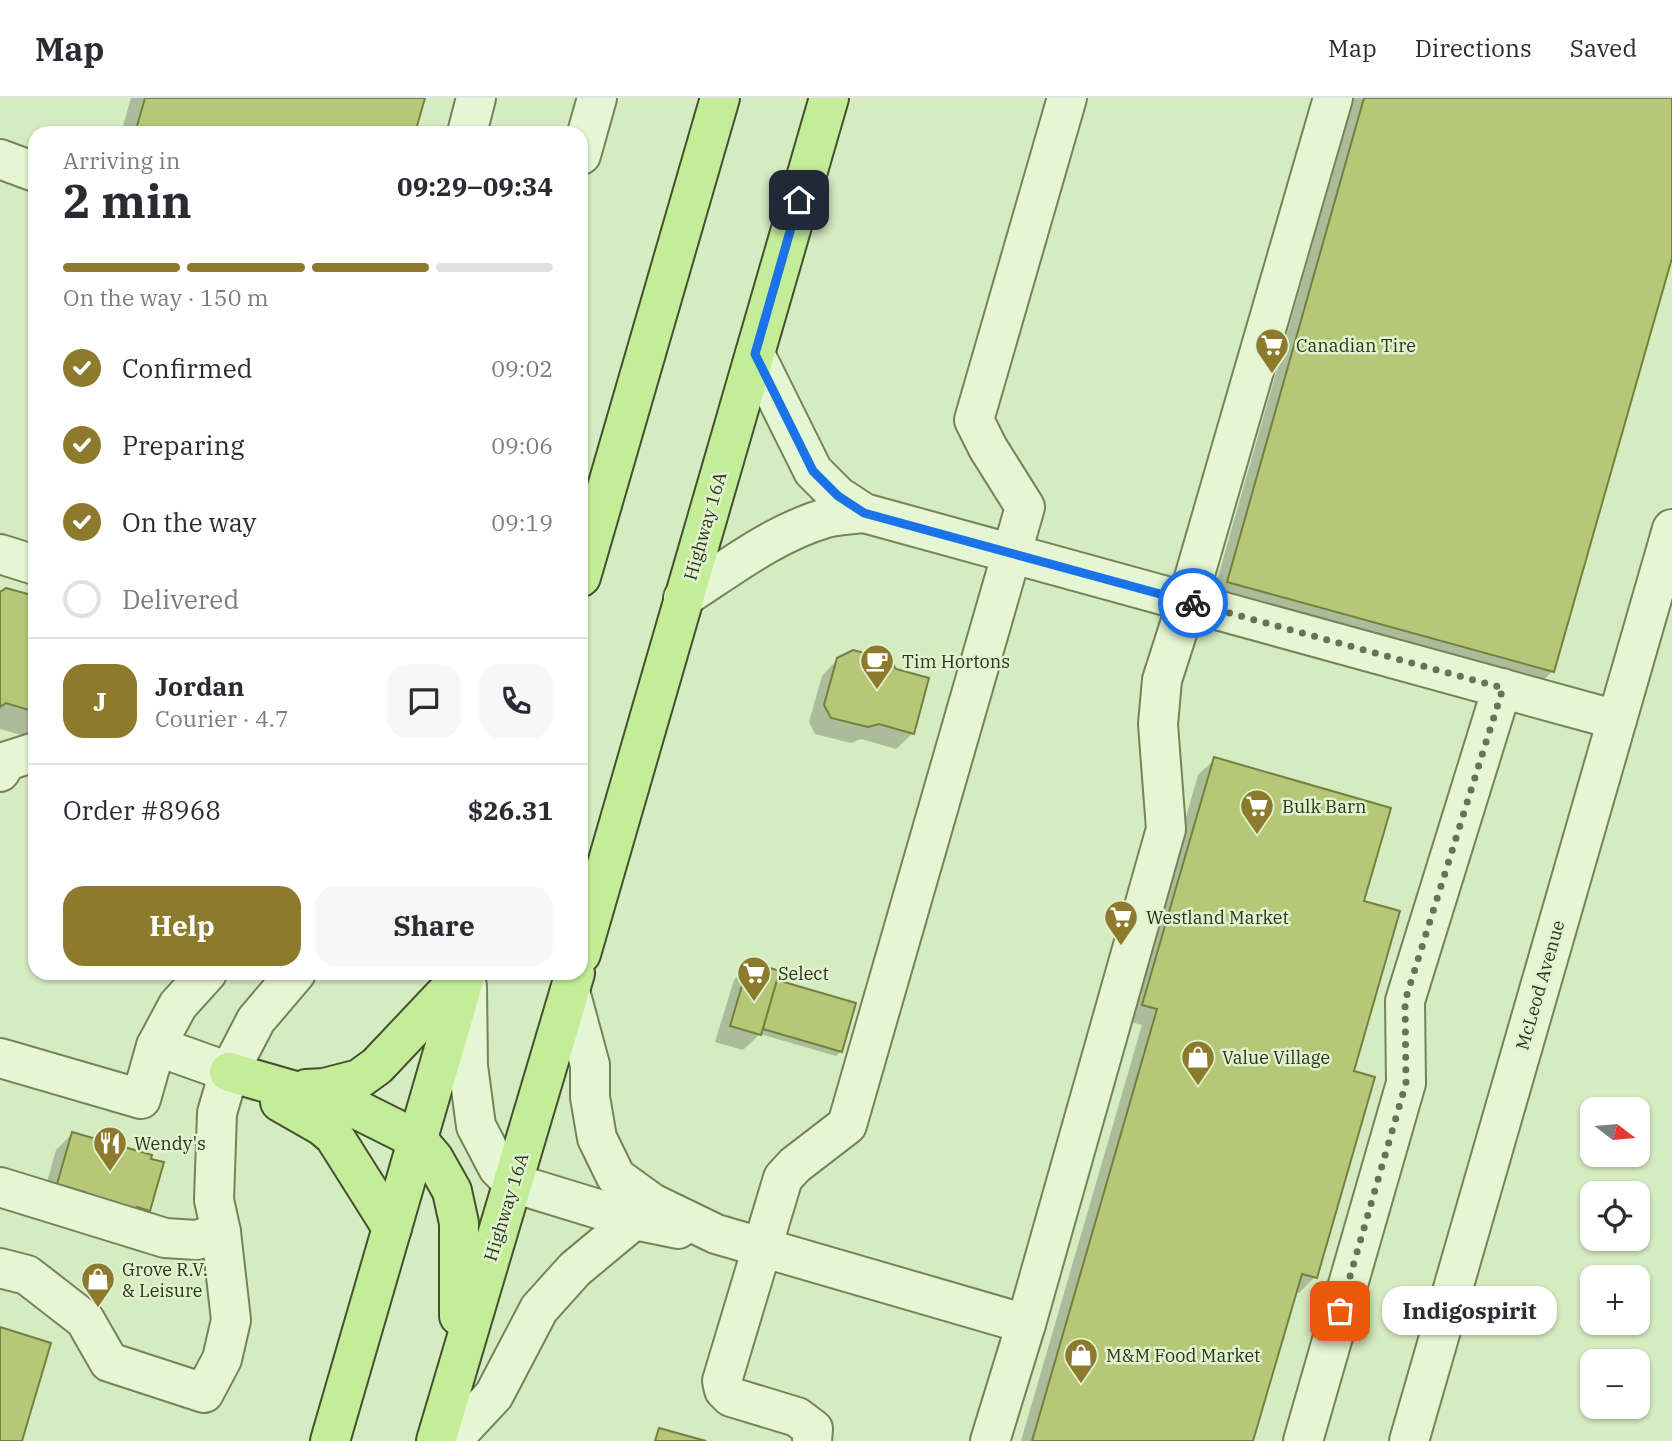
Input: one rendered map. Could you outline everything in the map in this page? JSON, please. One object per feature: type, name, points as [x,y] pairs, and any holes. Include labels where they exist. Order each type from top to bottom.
[{"type":"main road","points":[[588,553],[720,98]]},
{"type":"main road","name":"Highway 16A","points":[[588,930],[829,98]]},
{"type":"main road","points":[[288,1089],[324,1088],[359,1079],[377,1066],[459,980]]},
{"type":"main road","points":[[330,1441],[464,980]]},
{"type":"main road","name":"Highway 16A","points":[[436,1441],[573,982]]},
{"type":"main road","points":[[229,1072],[354,1108],[418,1140],[434,1159],[452,1191],[459,1223],[461,1271],[458,1367]]},
{"type":"main road","points":[[229,1072],[322,1126],[334,1136],[392,1228]]},
{"type":"street","points":[[469,126],[476,98]]},
{"type":"street","points":[[588,130],[597,98]]},
{"type":"street","points":[[812,1441],[813,1429],[797,1417],[731,1397],[724,1390],[722,1381],[783,1178],[795,1165],[847,1125],[1025,507],[974,420],[1067,98]]},
{"type":"street","points":[[990,1441],[1026,1324],[1166,829],[1158,724],[1161,680],[1187,601],[1333,98]]},
{"type":"street","points":[[0,159],[28,169]]},
{"type":"street","points":[[755,354],[813,471],[838,496],[864,513],[1617,720]]},
{"type":"street","points":[[683,598],[764,546],[798,528],[829,517],[864,513]]},
{"type":"street","name":"McLeod Avenue","points":[[1409,1441],[1672,529]]},
{"type":"street","points":[[0,554],[28,563]]},
{"type":"street","points":[[1303,1441],[1406,1083],[1405,1001],[1503,688]]},
{"type":"street","points":[[0,772],[8,761],[28,754]]},
{"type":"street","points":[[0,1058],[141,1099],[156,1046],[178,1005],[201,980]]},
{"type":"street","points":[[0,1268],[27,1275],[85,1320],[108,1362],[204,1393],[222,1359],[231,1320],[221,1232],[214,1200],[217,1113],[229,1072],[256,1020],[290,980]]},
{"type":"street","points":[[466,980],[468,1066],[476,1126],[498,1168],[513,1183],[634,1220],[691,1232],[716,1234]]},
{"type":"street","points":[[573,982],[590,1065],[590,1097],[597,1138],[616,1177],[652,1203],[716,1234],[1026,1324]]},
{"type":"street","points":[[156,1046],[229,1072]]},
{"type":"street","points":[[0,1187],[165,1238],[197,1240],[221,1232]]},
{"type":"street","points":[[451,1441],[494,1395],[539,1309],[575,1269],[634,1220]]},
{"type":"building","points":[[145,98],[425,98],[417,126],[137,126]]},
{"type":"building","points":[[1364,98],[1672,98],[1672,258],[1554,672],[1227,582]]},
{"type":"building","points":[[6,588],[28,594],[28,710],[6,703],[0,707],[0,592]]},
{"type":"building","name":"Tim Hortons","points":[[853,650],[890,660],[896,669],[929,678],[914,734],[879,724],[868,727],[831,718],[824,705],[837,658]]},
{"type":"building","points":[[1214,757],[1391,808],[1364,901],[1400,911],[1354,1071],[1375,1077],[1317,1278],[1302,1274],[1253,1441],[1032,1441],[1157,1009],[1142,1005]]},
{"type":"building","name":"Select","points":[[749,962],[780,971],[761,1035],[730,1026]]},
{"type":"building","points":[[777,980],[856,1003],[842,1052],[763,1029]]},
{"type":"building","name":"Wendy's","points":[[72,1132],[152,1155],[151,1159],[164,1162],[150,1211],[137,1207],[136,1212],[84,1197],[85,1192],[57,1184]]},
{"type":"building","points":[[0,1327],[51,1343],[22,1441],[0,1441]]},
{"type":"building","points":[[659,1428],[706,1441],[655,1441]]},
{"type":"way so far","points":[[1193,603],[1503,688],[1405,1001],[1406,1083],[1340,1311]]},
{"type":"place","name":"Canadian Tire","points":[[1272,375]]},
{"type":"place","name":"Tim Hortons","points":[[877,691]]},
{"type":"place","name":"Bulk Barn","points":[[1257,836]]},
{"type":"place","name":"Westland Market","points":[[1121,947]]},
{"type":"place","name":"Select","points":[[754,1003]]},
{"type":"place","name":"Value Village","points":[[1198,1087]]},
{"type":"place","name":"Wendy's","points":[[110,1173]]},
{"type":"place","name":"Grove R.V. & Leisure","points":[[98,1309]]},
{"type":"place","name":"Indigospirit","points":[[1340,1311]]},
{"type":"place","name":"M&M Food Market","points":[[1081,1385]]},
{"type":"route","points":[[799,200],[755,354],[813,471],[838,496],[864,513],[1193,603]]}]
